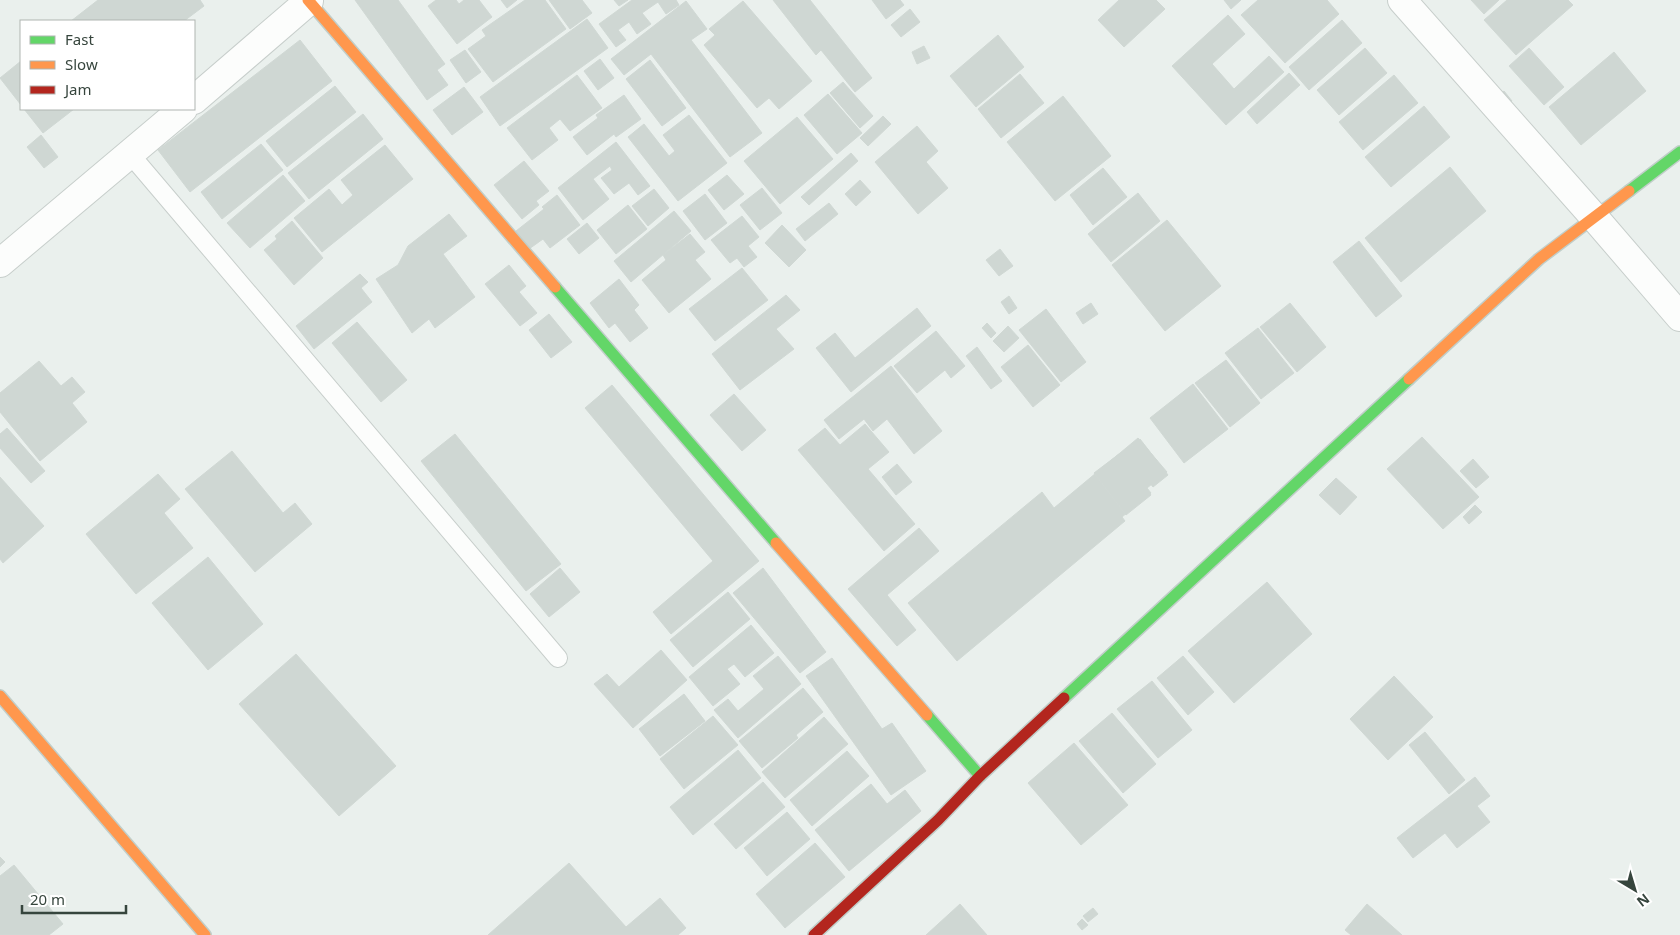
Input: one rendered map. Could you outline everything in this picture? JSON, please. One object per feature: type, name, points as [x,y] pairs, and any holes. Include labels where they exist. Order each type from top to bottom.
[{"type":"street","points":[[195,99],[308,0],[706,462],[980,776]]},
{"type":"street","points":[[1402,0],[1680,317]]},
{"type":"street","points":[[0,263],[182,110]]},
{"type":"street","points":[[814,935],[938,820],[980,776],[1539,259],[1680,152]]},
{"type":"street","points":[[0,696],[205,935]]},
{"type":"lane","points":[[130,154],[558,658]]},
{"type":"building","points":[[98,0],[200,0],[204,6],[185,20],[72,20]]},
{"type":"building","points":[[355,0],[398,0],[445,64],[437,70],[448,85],[427,100]]},
{"type":"building","points":[[436,0],[456,0],[459,4],[464,0],[479,0],[492,17],[457,44],[428,6]]},
{"type":"building","points":[[501,0],[517,0],[507,8]]},
{"type":"building","points":[[525,0],[545,0],[566,29],[493,82],[468,49],[486,36],[482,30]]},
{"type":"building","points":[[549,0],[582,0],[592,13],[570,29]]},
{"type":"building","points":[[614,0],[628,0],[619,6]]},
{"type":"building","points":[[632,0],[676,0],[679,5],[666,14],[658,2],[642,13],[651,24],[637,34],[629,22],[618,30],[626,40],[616,47],[599,24]]},
{"type":"building","points":[[773,0],[810,0],[872,78],[855,92],[821,50],[816,55]]},
{"type":"building","points":[[872,0],[900,0],[904,5],[886,19]]},
{"type":"building","points":[[1119,0],[1156,0],[1165,9],[1124,47],[1098,20]]},
{"type":"building","points":[[1224,0],[1241,0],[1231,9]]},
{"type":"building","points":[[1258,0],[1327,0],[1339,14],[1285,63],[1241,15]]},
{"type":"building","points":[[1471,0],[1499,0],[1484,14]]},
{"type":"building","points":[[1507,0],[1568,0],[1573,5],[1516,55],[1484,20]]},
{"type":"building","points":[[686,1],[707,29],[691,40],[762,133],[730,157],[651,54],[624,75],[611,59]]},
{"type":"building","points":[[743,1],[812,81],[779,109],[769,98],[757,108],[704,45],[715,35],[709,29]]},
{"type":"building","points":[[910,9],[920,22],[901,37],[891,25]]},
{"type":"building","points":[[1228,15],[1245,34],[1212,64],[1234,89],[1269,56],[1284,72],[1226,125],[1172,66]]},
{"type":"building","points":[[587,19],[608,48],[500,126],[480,97]]},
{"type":"building","points":[[1342,20],[1362,43],[1309,90],[1289,67]]},
{"type":"building","points":[[998,35],[1024,67],[976,107],[950,76]]},
{"type":"building","points":[[300,40],[332,81],[190,192],[158,150]]},
{"type":"building","points":[[924,46],[930,58],[917,64],[912,52]]},
{"type":"building","points":[[1365,48],[1387,73],[1339,115],[1317,90]]},
{"type":"building","points":[[1529,48],[1564,87],[1544,105],[1509,66]]},
{"type":"building","points":[[465,50],[481,72],[466,83],[450,60]]},
{"type":"building","points":[[1614,52],[1646,91],[1581,145],[1549,107]]},
{"type":"building","points":[[600,59],[614,78],[598,90],[584,71]]},
{"type":"building","points":[[650,60],[686,108],[662,126],[626,79]]},
{"type":"building","points":[[20,62],[20,104],[0,78]]},
{"type":"building","points":[[1289,73],[1300,85],[1257,124],[1247,112]]},
{"type":"building","points":[[1020,74],[1044,103],[1001,138],[978,109]]},
{"type":"building","points":[[577,75],[602,108],[570,131],[560,119],[549,128],[558,140],[532,160],[507,128]]},
{"type":"building","points":[[1394,75],[1418,103],[1363,150],[1339,122]]},
{"type":"building","points":[[843,82],[873,116],[860,128],[830,93]]},
{"type":"building","points":[[335,86],[356,112],[287,167],[266,141]]},
{"type":"building","points":[[464,87],[483,112],[452,135],[433,110]]},
{"type":"building","points":[[1504,91],[1512,101],[1503,108],[1494,99]]},
{"type":"building","points":[[828,94],[862,133],[837,154],[804,115]]},
{"type":"building","points":[[624,95],[641,119],[616,137],[614,134],[587,155],[573,137],[598,118],[596,115]]},
{"type":"building","points":[[1063,96],[1111,156],[1055,201],[1007,142]]},
{"type":"building","points":[[1424,106],[1450,137],[1391,187],[1365,157]]},
{"type":"building","points":[[25,110],[73,110],[43,133]]},
{"type":"building","points":[[363,114],[383,139],[309,199],[288,173]]},
{"type":"building","points":[[689,115],[727,163],[678,201],[628,137],[644,124],[669,156],[675,151],[663,135]]},
{"type":"building","points":[[883,116],[891,124],[868,146],[860,138]]},
{"type":"building","points":[[797,117],[833,159],[780,204],[744,161]]},
{"type":"building","points":[[917,126],[938,151],[926,162],[948,188],[918,214],[875,162]]},
{"type":"building","points":[[41,135],[58,157],[44,168],[27,147]]},
{"type":"building","points":[[616,142],[650,186],[638,195],[629,183],[614,194],[601,178],[612,170],[610,166],[593,179],[609,199],[583,220],[558,188]]},
{"type":"building","points":[[261,144],[283,170],[222,219],[201,192]]},
{"type":"building","points":[[385,145],[413,179],[322,252],[294,218],[329,189],[342,205],[353,195],[341,180]]},
{"type":"building","points":[[851,153],[858,161],[809,205],[801,197]]},
{"type":"building","points":[[524,161],[549,191],[536,201],[539,205],[522,219],[494,185]]},
{"type":"building","points":[[1450,167],[1486,211],[1401,282],[1365,238]]},
{"type":"building","points":[[1103,168],[1127,197],[1093,225],[1070,195]]},
{"type":"building","points":[[283,175],[305,201],[250,248],[227,223]]},
{"type":"building","points":[[727,175],[744,194],[724,210],[708,190]]},
{"type":"building","points":[[860,180],[871,192],[856,206],[845,194]]},
{"type":"building","points":[[762,188],[782,213],[760,230],[740,205]]},
{"type":"building","points":[[654,189],[669,208],[648,226],[632,206]]},
{"type":"building","points":[[1138,193],[1160,221],[1111,262],[1088,234]]},
{"type":"building","points":[[705,194],[727,223],[705,240],[683,211]]},
{"type":"building","points":[[557,195],[580,225],[550,248],[543,239],[529,249],[516,231],[544,209],[542,207]]},
{"type":"building","points":[[829,203],[838,214],[805,241],[796,229]]},
{"type":"building","points":[[628,205],[647,229],[616,254],[597,230]]},
{"type":"building","points":[[674,211],[691,231],[631,282],[614,261]]},
{"type":"building","points":[[449,214],[467,236],[443,254],[475,297],[435,328],[429,319],[412,333],[376,279],[398,265],[408,246]]},
{"type":"building","points":[[742,216],[759,237],[748,246],[757,257],[744,267],[737,258],[730,263],[711,240]]},
{"type":"building","points":[[1167,220],[1221,286],[1165,331],[1112,265]]},
{"type":"building","points":[[292,221],[323,258],[294,285],[264,250],[277,239],[275,236]]},
{"type":"building","points":[[587,223],[599,238],[579,254],[567,239]]},
{"type":"building","points":[[782,225],[806,250],[789,267],[765,243]]},
{"type":"building","points":[[690,234],[705,252],[695,260],[711,279],[669,313],[642,280],[666,260],[663,255]]},
{"type":"building","points":[[1359,241],[1402,296],[1376,317],[1333,262]]},
{"type":"building","points":[[1000,249],[1013,266],[999,276],[986,260]]},
{"type":"building","points":[[509,265],[526,286],[519,292],[537,313],[520,326],[485,284]]},
{"type":"building","points":[[742,268],[768,300],[715,341],[689,309]]},
{"type":"building","points":[[360,274],[368,282],[361,288],[372,302],[314,349],[296,326]]},
{"type":"building","points":[[619,279],[639,305],[634,310],[648,328],[630,342],[615,323],[609,328],[590,303]]},
{"type":"building","points":[[786,295],[800,310],[776,329],[794,349],[740,390],[712,354]]},
{"type":"building","points":[[1009,296],[1017,308],[1009,314],[1001,302]]},
{"type":"building","points":[[1091,303],[1098,314],[1083,324],[1076,313]]},
{"type":"building","points":[[1290,303],[1326,347],[1297,372],[1260,327]]},
{"type":"building","points":[[917,308],[931,326],[851,392],[816,348],[835,333],[855,358]]},
{"type":"building","points":[[1046,309],[1086,362],[1061,382],[1019,330]]},
{"type":"building","points":[[549,314],[572,342],[551,358],[529,330]]},
{"type":"building","points":[[357,322],[407,380],[381,402],[332,343]]},
{"type":"building","points":[[987,323],[996,333],[991,338],[982,328]]},
{"type":"building","points":[[1008,326],[1019,338],[1004,352],[993,341]]},
{"type":"building","points":[[1258,328],[1294,373],[1261,399],[1225,353]]},
{"type":"building","points":[[936,331],[965,366],[951,378],[945,370],[917,393],[894,366]]},
{"type":"building","points":[[1028,345],[1060,385],[1033,407],[1001,367]]},
{"type":"building","points":[[977,347],[1002,381],[991,389],[966,356]]},
{"type":"building","points":[[1226,360],[1260,403],[1230,427],[1195,383]]},
{"type":"building","points":[[39,361],[61,386],[72,377],[85,392],[72,403],[87,422],[40,461],[0,412],[0,393]]},
{"type":"building","points":[[891,366],[942,431],[914,454],[887,419],[873,431],[864,419],[839,439],[824,420]]},
{"type":"building","points":[[1193,384],[1228,429],[1184,463],[1150,418]]},
{"type":"building","points":[[612,385],[759,561],[671,634],[653,612],[713,561],[585,408]]},
{"type":"building","points":[[734,394],[766,430],[742,451],[710,415]]},
{"type":"building","points":[[865,424],[889,452],[868,469],[915,524],[884,551],[798,450],[825,428],[840,445]]},
{"type":"building","points":[[7,428],[45,471],[31,483],[0,448],[0,434]]},
{"type":"building","points":[[455,434],[561,564],[526,591],[421,461]]},
{"type":"building","points":[[1422,437],[1479,497],[1443,529],[1387,469]]},
{"type":"building","points":[[1138,438],[1167,472],[1147,488],[1151,493],[1122,517],[1125,521],[957,661],[908,603],[1042,492],[1054,508]]},
{"type":"building","points":[[1140,439],[1168,475],[1153,487],[1125,452]]},
{"type":"building","points":[[232,451],[283,513],[295,503],[312,524],[255,572],[185,489]]},
{"type":"building","points":[[1119,454],[1151,495],[1126,515],[1094,473]]},
{"type":"building","points":[[1473,459],[1489,477],[1476,488],[1460,471]]},
{"type":"building","points":[[897,464],[912,482],[896,495],[882,477]]},
{"type":"building","points":[[158,474],[180,499],[164,513],[193,548],[136,594],[86,534]]},
{"type":"building","points":[[0,477],[44,526],[3,563],[0,559]]},
{"type":"building","points":[[1336,478],[1357,497],[1340,515],[1319,495]]},
{"type":"building","points":[[1475,505],[1482,512],[1469,524],[1463,517]]},
{"type":"building","points":[[919,528],[939,551],[887,595],[916,630],[897,646],[848,589]]},
{"type":"building","points":[[208,557],[263,624],[208,670],[152,603]]},
{"type":"building","points":[[560,568],[580,592],[549,617],[530,594]]},
{"type":"building","points":[[763,568],[826,652],[800,673],[733,593]]},
{"type":"building","points":[[1267,582],[1312,634],[1234,703],[1188,651]]},
{"type":"building","points":[[728,592],[750,619],[693,667],[670,640]]},
{"type":"building","points":[[751,625],[774,653],[745,677],[734,664],[727,669],[740,684],[713,706],[689,677]]},
{"type":"building","points":[[661,650],[687,680],[633,728],[594,684],[607,674],[619,687]]},
{"type":"building","points":[[296,654],[396,766],[339,816],[239,704]]},
{"type":"building","points":[[778,656],[801,684],[738,738],[714,710],[728,699],[738,711],[764,689],[753,676]]},
{"type":"building","points":[[1183,656],[1214,692],[1188,715],[1157,678]]},
{"type":"building","points":[[832,658],[882,729],[892,723],[926,771],[891,795],[806,676]]},
{"type":"building","points":[[1394,676],[1433,717],[1388,760],[1350,719]]},
{"type":"building","points":[[1152,681],[1192,730],[1158,758],[1117,709]]},
{"type":"building","points":[[803,688],[823,712],[796,735],[798,738],[762,768],[739,741]]},
{"type":"building","points":[[684,694],[705,721],[660,756],[639,729]]},
{"type":"building","points":[[1112,713],[1156,764],[1123,793],[1079,741]]},
{"type":"building","points":[[713,716],[738,745],[684,789],[660,759]]},
{"type":"building","points":[[824,717],[848,744],[785,798],[762,772]]},
{"type":"building","points":[[1425,732],[1465,780],[1449,794],[1409,745]]},
{"type":"building","points":[[1074,743],[1128,805],[1081,845],[1028,783]]},
{"type":"building","points":[[738,750],[761,778],[693,835],[670,807]]},
{"type":"building","points":[[847,751],[869,776],[812,826],[790,800]]},
{"type":"building","points":[[1475,777],[1490,796],[1477,806],[1490,822],[1457,848],[1445,833],[1413,858],[1397,838]]},
{"type":"building","points":[[763,782],[785,807],[736,849],[714,824]]},
{"type":"building","points":[[871,784],[887,804],[905,790],[921,811],[849,871],[815,830]]},
{"type":"building","points":[[787,812],[810,839],[767,876],[744,848]]},
{"type":"building","points":[[815,843],[845,877],[785,928],[756,894]]},
{"type":"building","points":[[0,857],[5,862],[0,867]]},
{"type":"building","points":[[569,863],[626,927],[660,898],[686,928],[678,935],[488,935]]},
{"type":"building","points":[[14,865],[63,924],[49,935],[0,935],[0,876]]},
{"type":"building","points":[[960,904],[987,935],[926,935]]},
{"type":"building","points":[[1367,904],[1402,935],[1351,935],[1345,930]]},
{"type":"building","points":[[1093,908],[1098,914],[1088,922],[1083,916]]},
{"type":"building","points":[[1082,919],[1088,925],[1082,930],[1077,924]]},
{"type":"traffic: fast","points":[[1629,191],[1680,152]]},
{"type":"traffic: fast","points":[[555,287],[776,543]]},
{"type":"traffic: fast","points":[[1064,698],[1409,379]]},
{"type":"traffic: fast","points":[[927,715],[980,776]]},
{"type":"traffic: slow","points":[[308,0],[555,287]]},
{"type":"traffic: slow","points":[[1409,379],[1539,259],[1629,191]]},
{"type":"traffic: slow","points":[[776,543],[927,715]]},
{"type":"traffic: slow","points":[[0,696],[205,935]]},
{"type":"traffic: jam","points":[[814,935],[938,820],[980,776],[1064,698]]}]
